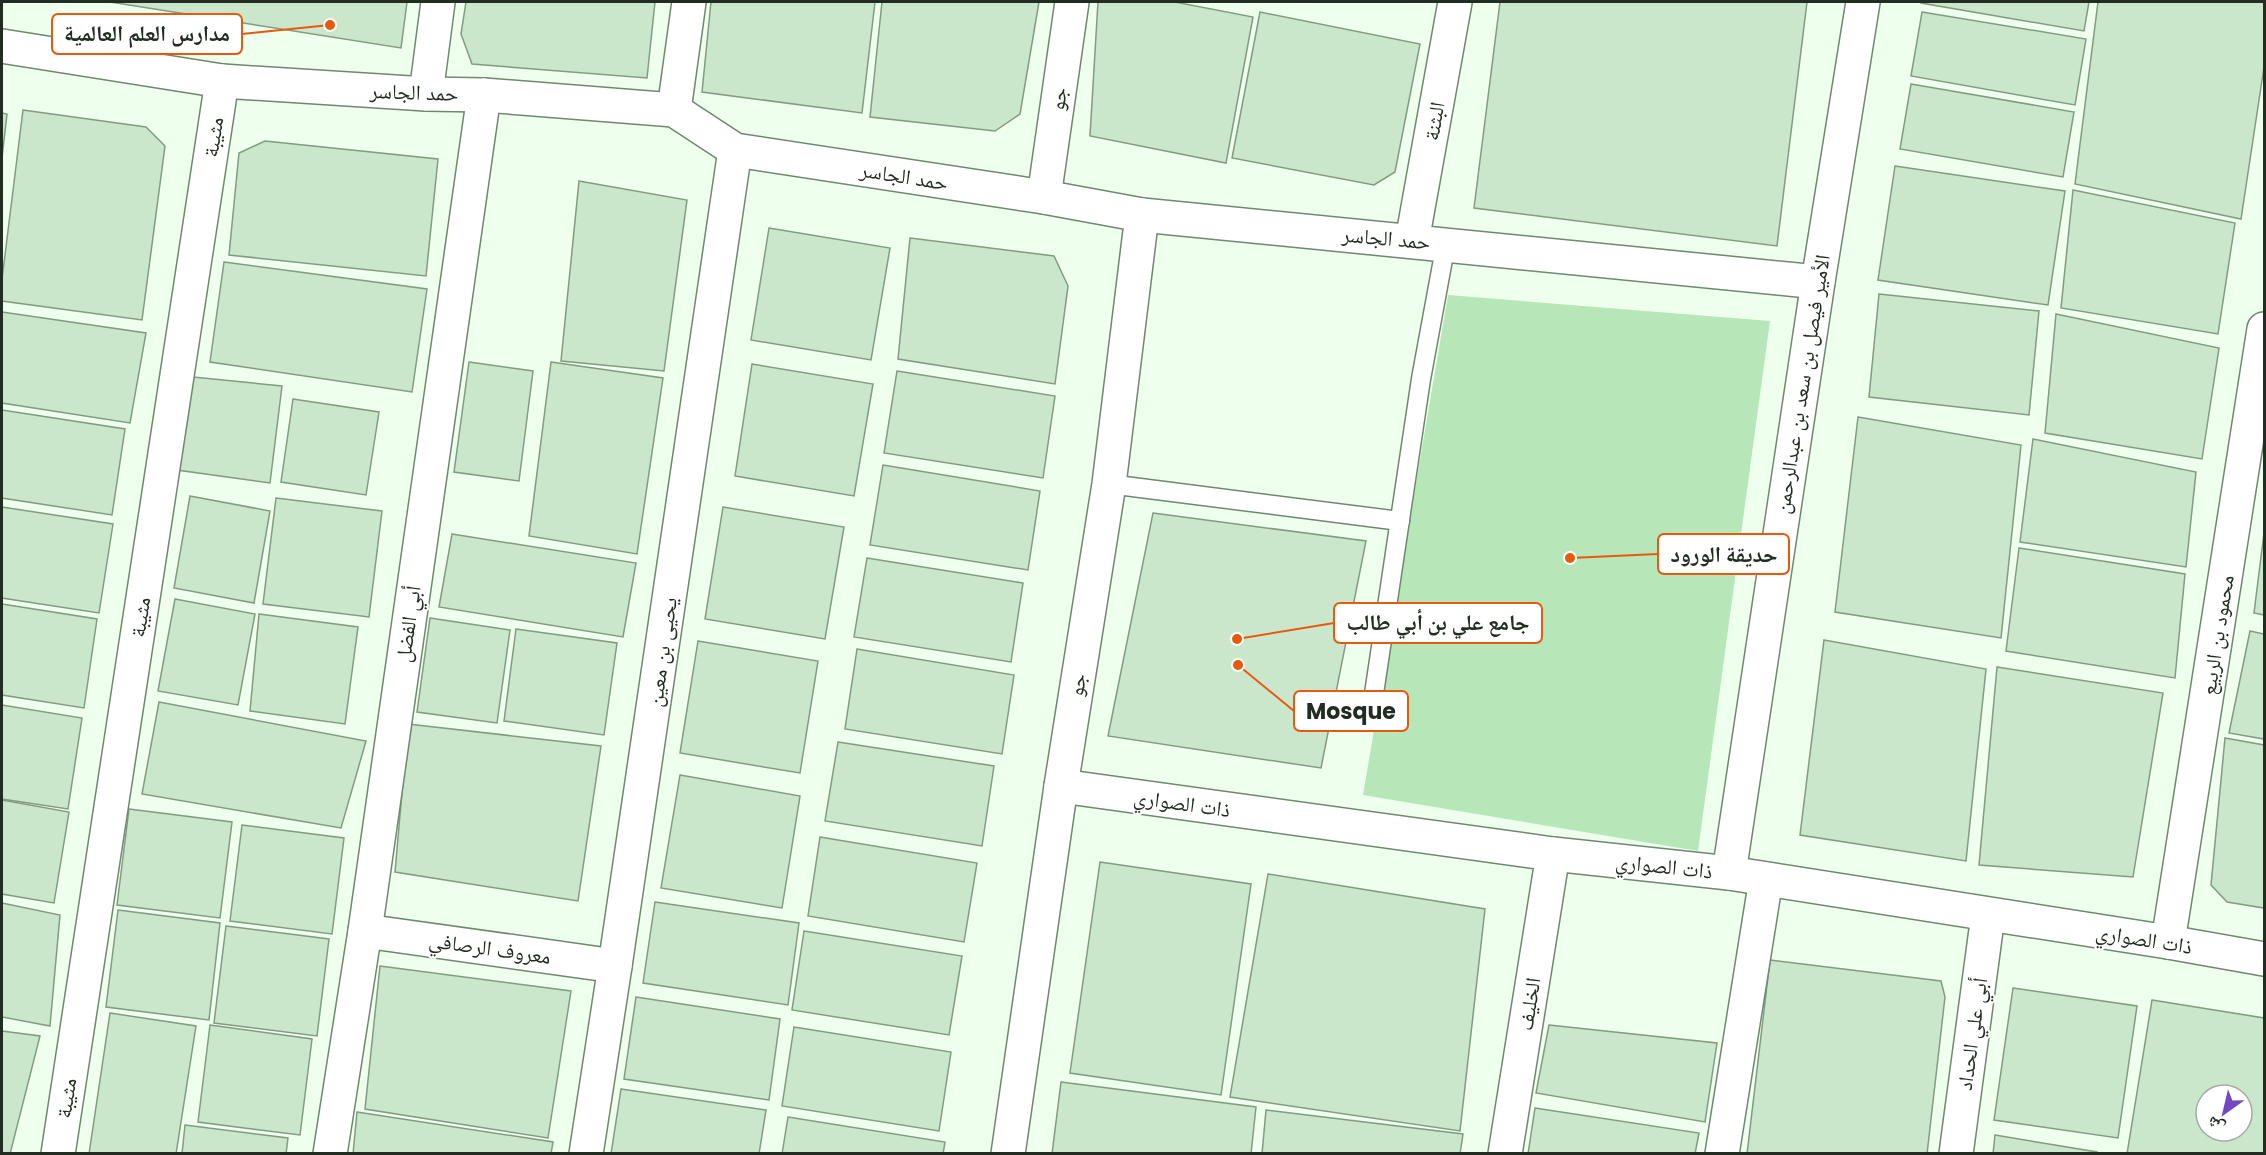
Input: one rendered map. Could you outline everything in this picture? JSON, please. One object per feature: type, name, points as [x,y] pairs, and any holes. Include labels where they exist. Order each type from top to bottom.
[{"type":"street","points":[[426,94],[438,2]]},
{"type":"street","points":[[674,110],[689,2]]},
{"type":"street","name":"جو","points":[[1044,197],[1072,2]]},
{"type":"street","name":"البثنة","points":[[1412,241],[1455,2]]},
{"type":"street","name":"الأمير فيصل بن سعد بن عبدالرحمن","points":[[1729,873],[1818,282],[1863,2]]},
{"type":"street","name":"حمد الجاسر","points":[[2,46],[222,81],[426,94],[484,94],[674,110],[735,150],[1044,197],[1142,215],[1446,243],[1818,282]]},
{"type":"street","name":"مثيبة","points":[[58,1154],[222,81]]},
{"type":"street","name":"أبي الفضل","points":[[330,1154],[365,931],[484,94]]},
{"type":"street","name":"يحيى بن معين","points":[[586,1154],[735,150]]},
{"type":"street","name":"جو","points":[[1008,1154],[1061,786],[1108,484],[1142,215]]},
{"type":"street","name":"محمود بن الربيع","points":[[2168,942],[2265,329]]},
{"type":"street","name":"ذات الصواري","points":[[1061,786],[1553,854],[1729,873],[2265,959]]},
{"type":"street","name":"الخليف","points":[[1505,1154],[1553,854]]},
{"type":"street","points":[[1722,1154],[1766,879]]},
{"type":"street","name":"أبي علي الحداد","points":[[1956,1154],[1988,915]]},
{"type":"street","name":"معروف الرصافي","points":[[365,931],[615,966]]},
{"type":"lane","points":[[1372,707],[1421,379],[1446,243]]},
{"type":"lane","points":[[1108,484],[1400,521]]},
{"type":"green space","points":[[1448,295],[1770,321],[1698,851],[1363,795]]},
{"type":"building","points":[[110,2],[407,2],[401,48]]},
{"type":"building","points":[[466,2],[655,2],[647,78],[472,64],[461,34]]},
{"type":"building","points":[[711,2],[875,2],[862,113],[702,92]]},
{"type":"building","points":[[882,2],[1039,2],[1020,114],[995,131],[870,117]]},
{"type":"building","points":[[1098,2],[1175,2],[1253,17],[1226,163],[1090,136]]},
{"type":"building","points":[[1500,2],[1807,2],[1777,246],[1474,208]]},
{"type":"building","points":[[1921,2],[2089,2],[2084,31]]},
{"type":"building","points":[[2098,2],[2264,2],[2264,67],[2241,219],[2075,184]]},
{"type":"building","points":[[1260,12],[1420,44],[1395,172],[1374,185],[1232,158]]},
{"type":"building","points":[[1922,12],[2086,39],[2075,105],[1911,76]]},
{"type":"building","points":[[1911,84],[2074,112],[2063,177],[1900,149]]},
{"type":"building","points":[[23,110],[146,127],[165,146],[142,320],[2,301],[2,279]]},
{"type":"building","points":[[2,113],[7,114],[2,158]]},
{"type":"building","points":[[265,141],[438,159],[426,276],[229,255],[239,153]]},
{"type":"building","points":[[1895,166],[2065,191],[2048,305],[1878,280]]},
{"type":"building","points":[[579,181],[687,200],[664,371],[561,361]]},
{"type":"building","points":[[2073,190],[2235,223],[2218,334],[2061,308]]},
{"type":"building","points":[[769,228],[890,248],[871,360],[751,340]]},
{"type":"building","points":[[910,238],[1054,256],[1068,286],[1055,384],[898,359]]},
{"type":"building","points":[[224,262],[427,289],[412,392],[210,362]]},
{"type":"building","points":[[1879,294],[2039,311],[2029,415],[1869,397]]},
{"type":"building","points":[[2,312],[146,333],[130,423],[2,403]]},
{"type":"building","points":[[2056,314],[2219,348],[2202,459],[2045,433]]},
{"type":"building","points":[[469,362],[533,371],[519,481],[454,472]]},
{"type":"building","points":[[551,362],[663,378],[637,554],[529,536]]},
{"type":"building","points":[[752,364],[873,384],[854,496],[735,476]]},
{"type":"building","points":[[897,371],[1055,396],[1043,478],[884,453]]},
{"type":"building","points":[[193,377],[282,386],[270,483],[177,470]]},
{"type":"building","points":[[293,399],[379,412],[366,495],[281,482]]},
{"type":"building","points":[[2,410],[125,429],[112,515],[2,498]]},
{"type":"building","points":[[1858,417],[2021,445],[2001,638],[1835,612]]},
{"type":"building","points":[[2033,439],[2196,472],[2186,567],[2020,542]]},
{"type":"building","points":[[883,465],[1040,491],[1028,570],[870,545]]},
{"type":"building","points":[[190,496],[270,511],[254,603],[174,588]]},
{"type":"building","points":[[276,498],[382,511],[369,617],[263,604]]},
{"type":"building","points":[[2,507],[113,524],[99,613],[2,598]]},
{"type":"building","points":[[723,507],[844,527],[825,639],[705,619]]},
{"type":"building","points":[[1153,513],[1366,541],[1321,768],[1108,736]]},
{"type":"building","points":[[2264,533],[2264,615],[2254,613]]},
{"type":"building","points":[[452,534],[636,563],[623,637],[439,607]]},
{"type":"building","points":[[2019,548],[2185,574],[2175,678],[2006,651]]},
{"type":"building","points":[[867,558],[1023,583],[1011,662],[854,637]]},
{"type":"building","points":[[175,599],[255,614],[238,705],[158,691]]},
{"type":"building","points":[[2,604],[97,619],[84,708],[2,695]]},
{"type":"building","points":[[259,614],[358,627],[345,724],[250,711]]},
{"type":"building","points":[[430,618],[510,630],[497,723],[417,712]]},
{"type":"building","points":[[516,629],[617,643],[604,735],[504,721]]},
{"type":"building","points":[[2250,631],[2264,634],[2264,739],[2229,733]]},
{"type":"building","points":[[1824,640],[1986,669],[1966,861],[1800,835]]},
{"type":"building","points":[[698,641],[818,661],[800,773],[680,753]]},
{"type":"building","points":[[857,649],[1014,675],[1002,754],[845,729]]},
{"type":"building","points":[[1997,667],[2163,693],[2133,877],[1979,865]]},
{"type":"building","points":[[159,702],[366,741],[341,828],[142,794]]},
{"type":"building","points":[[2,705],[82,718],[68,809],[2,799]]},
{"type":"building","points":[[408,724],[601,746],[578,901],[395,872]]},
{"type":"building","points":[[2225,738],[2264,745],[2264,908],[2227,902],[2211,885]]},
{"type":"building","points":[[838,742],[994,766],[982,846],[825,821]]},
{"type":"building","points":[[680,775],[800,796],[782,908],[661,888]]},
{"type":"building","points":[[2,800],[69,812],[54,903],[2,894]]},
{"type":"building","points":[[129,809],[232,822],[220,918],[117,905]]},
{"type":"building","points":[[242,825],[344,838],[332,934],[230,921]]},
{"type":"building","points":[[820,837],[977,863],[964,942],[808,916]]},
{"type":"building","points":[[1100,862],[1251,884],[1221,1095],[1070,1073]]},
{"type":"building","points":[[1268,874],[1485,909],[1460,1131],[1230,1097]]},
{"type":"building","points":[[655,902],[799,923],[788,1005],[643,983]]},
{"type":"building","points":[[2,903],[60,915],[50,1026],[2,1017]]},
{"type":"building","points":[[118,910],[220,923],[209,1020],[106,1007]]},
{"type":"building","points":[[226,926],[329,939],[317,1036],[214,1023]]},
{"type":"building","points":[[804,931],[962,956],[949,1035],[792,1010]]},
{"type":"building","points":[[1770,960],[1941,981],[1945,997],[1927,1154],[1747,1154]]},
{"type":"building","points":[[380,966],[571,991],[548,1138],[365,1109]]},
{"type":"building","points":[[2013,988],[2137,1006],[2118,1138],[1994,1120]]},
{"type":"building","points":[[636,997],[780,1019],[769,1100],[624,1079]]},
{"type":"building","points":[[2152,1000],[2264,1018],[2264,1154],[2127,1154]]},
{"type":"building","points":[[110,1013],[196,1026],[176,1154],[89,1154]]},
{"type":"building","points":[[210,1025],[312,1039],[300,1135],[198,1122]]},
{"type":"building","points":[[1549,1025],[1717,1043],[1705,1122],[1536,1093]]},
{"type":"building","points":[[794,1027],[951,1052],[939,1131],[782,1106]]},
{"type":"building","points":[[2,1031],[40,1036],[10,1154],[2,1154]]},
{"type":"building","points":[[1061,1082],[1256,1107],[1251,1154],[1052,1154]]},
{"type":"building","points":[[621,1089],[766,1110],[759,1154],[611,1154]]},
{"type":"building","points":[[1535,1108],[1699,1133],[1695,1154],[1528,1154]]},
{"type":"building","points":[[1266,1110],[1463,1134],[1460,1154],[1262,1154]]},
{"type":"building","points":[[357,1112],[553,1142],[551,1154],[353,1154]]},
{"type":"building","points":[[788,1117],[945,1142],[943,1154],[782,1154]]},
{"type":"building","points":[[185,1125],[288,1138],[286,1154],[182,1154]]},
{"type":"building","points":[[1995,1135],[2097,1152],[2097,1154],[1993,1154]]},
{"type":"place","name":"مدارس العلم العالمية","points":[[330,25]]},
{"type":"place","name":"حديقة الورود","points":[[1570,558]]},
{"type":"place","name":"جامع علي بن أبي طالب","points":[[1237,639]]},
{"type":"place","name":"Mosque","points":[[1238,665]]}]
